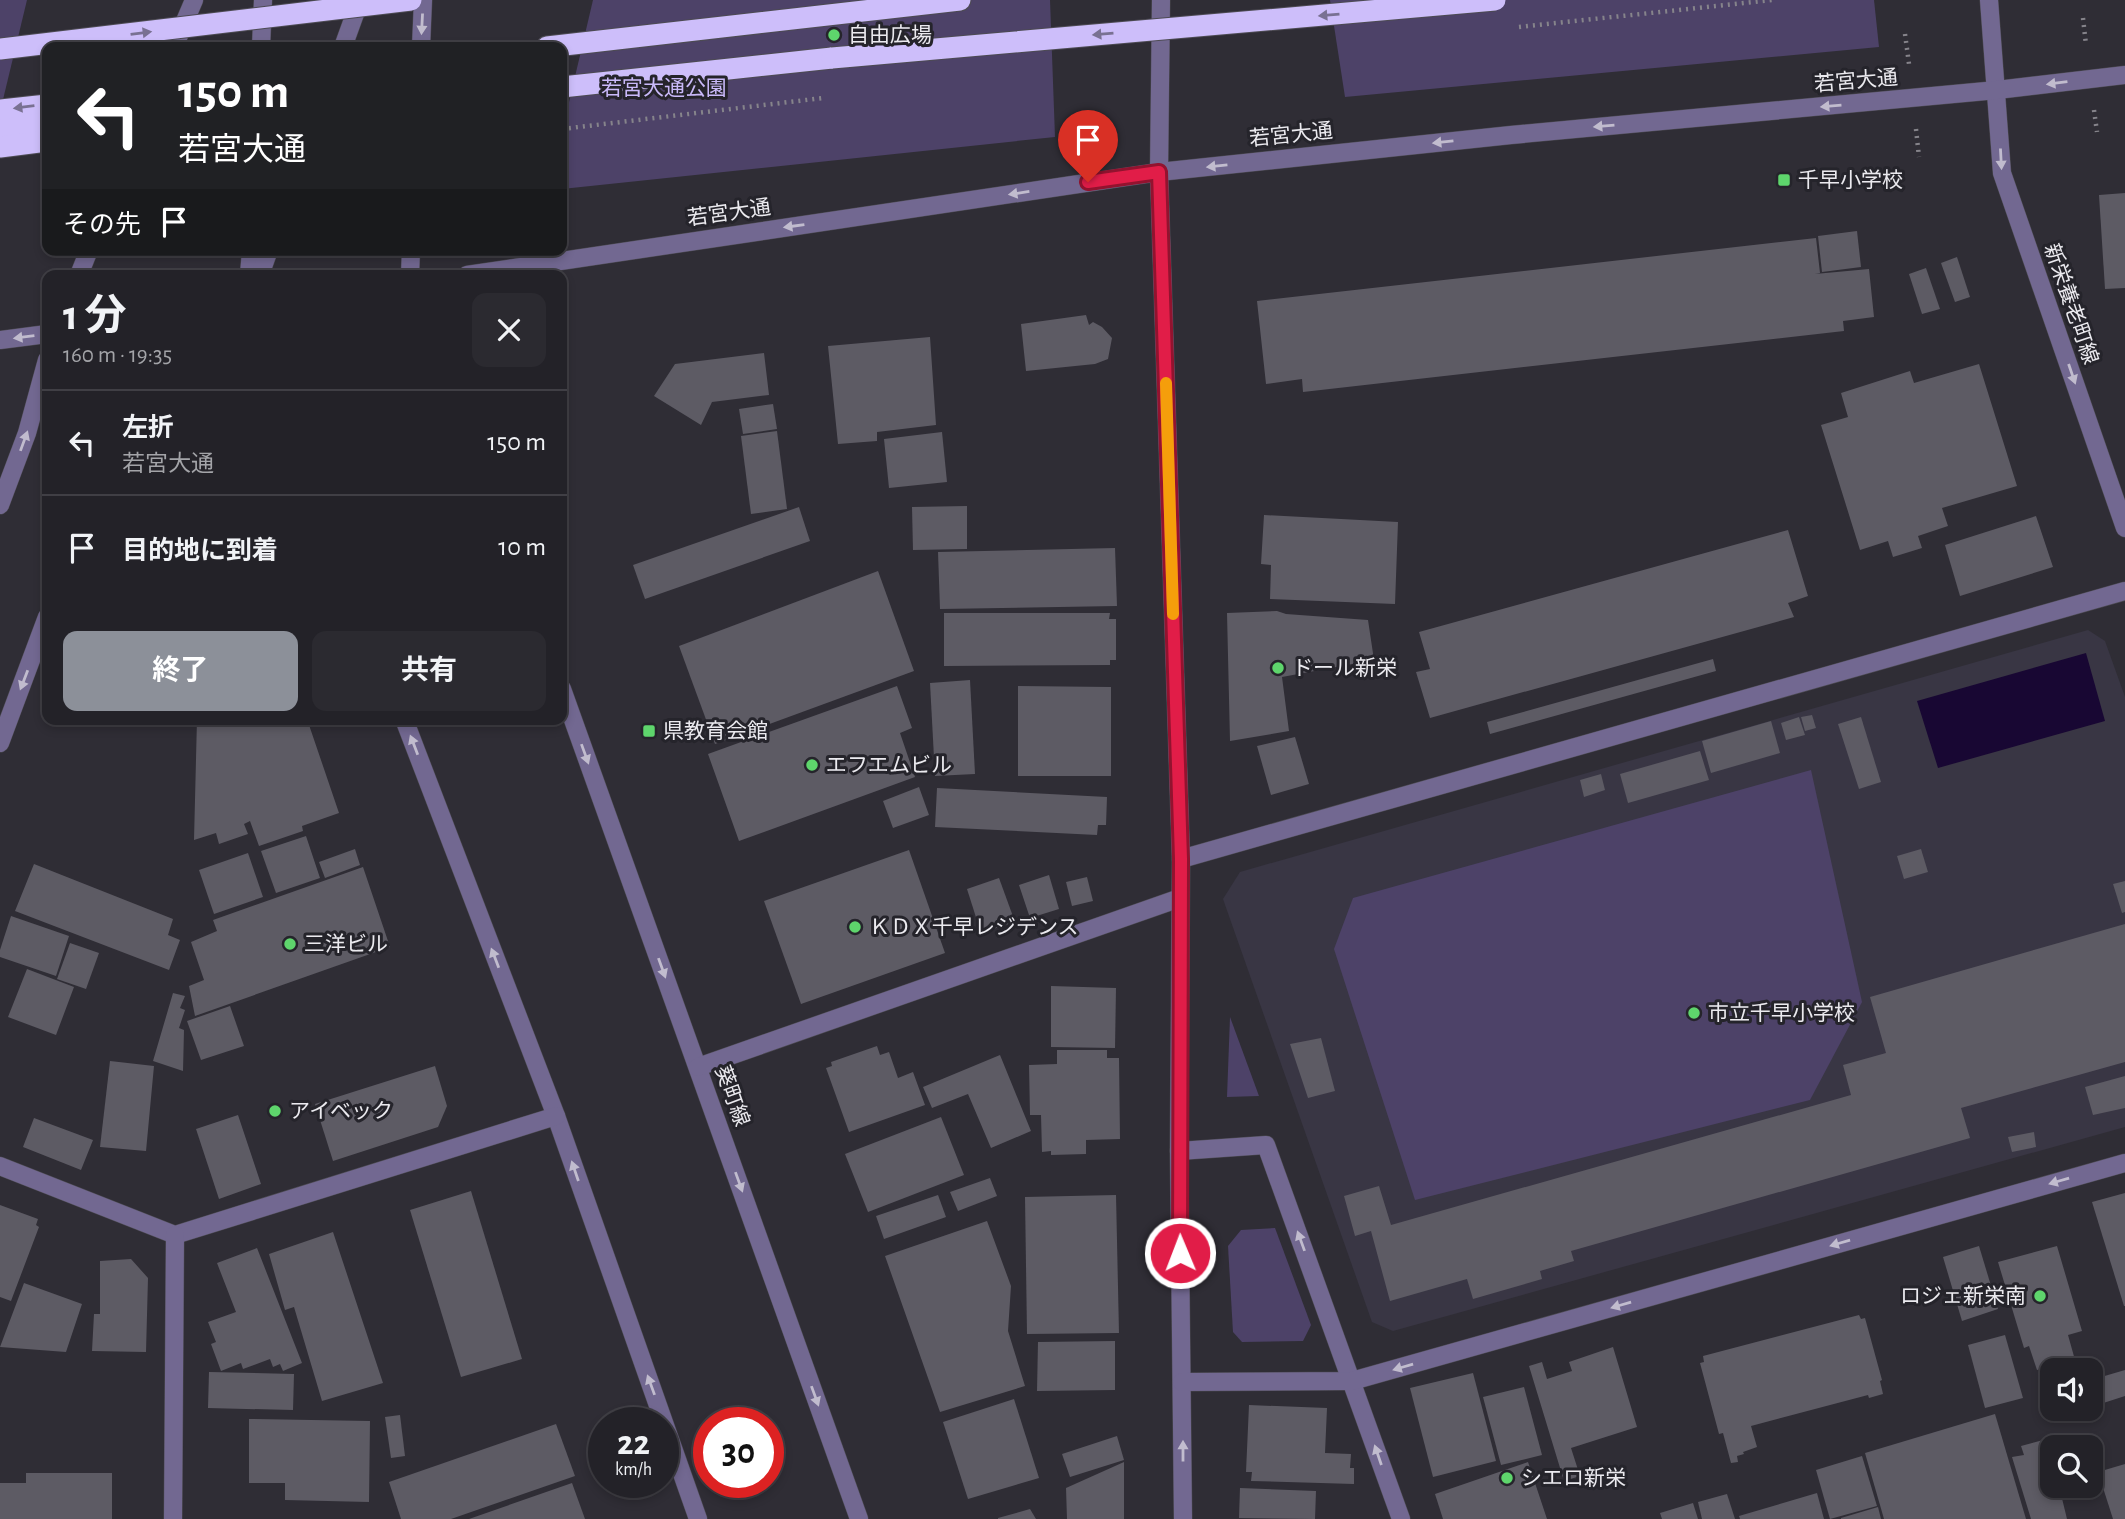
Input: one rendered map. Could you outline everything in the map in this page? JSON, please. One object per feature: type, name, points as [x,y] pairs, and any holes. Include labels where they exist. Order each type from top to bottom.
[{"type":"highway","points":[[59,42],[411,0]]},
{"type":"highway","points":[[567,45],[960,0]]},
{"type":"highway","points":[[567,81],[1495,0]]},
{"type":"highway","points":[[567,51],[827,15]]},
{"type":"highway","points":[[0,49],[42,44]]},
{"type":"highway","points":[[567,86],[832,58]]},
{"type":"highway","points":[[2,129],[42,108]]},
{"type":"highway","points":[[2,129],[42,125]]},
{"type":"highway","points":[[2,129],[42,140]]},
{"type":"street","points":[[176,42],[194,0]]},
{"type":"street","points":[[261,42],[263,0]]},
{"type":"street","points":[[345,42],[360,0]]},
{"type":"street","points":[[421,42],[423,0]]},
{"type":"street","points":[[1161,0],[1159,172],[1181,859],[1179,1151],[1183,1519]]},
{"type":"street","name":"新栄養老町線","points":[[1989,0],[2002,173],[2125,528]]},
{"type":"street","name":"若宮大通","points":[[501,270],[1159,172],[1511,135],[1997,90],[2125,75]]},
{"type":"street","points":[[0,340],[42,335]]},
{"type":"street","points":[[0,505],[27,433],[42,378]]},
{"type":"street","points":[[1181,859],[2125,591]]},
{"type":"street","points":[[0,743],[42,630]]},
{"type":"street","name":"葵町線","points":[[567,704],[859,1519]]},
{"type":"street","points":[[406,725],[556,1116],[698,1519]]},
{"type":"street","points":[[698,1067],[1180,898]]},
{"type":"street","points":[[0,1166],[175,1234],[556,1116]]},
{"type":"street","points":[[1179,1151],[1266,1145],[1401,1519]]},
{"type":"street","points":[[1182,1382],[1352,1381],[2125,1163]]},
{"type":"street","points":[[173,1519],[175,1234]]},
{"type":"shaded area","name":"市立千早小学校","points":[[2088,630],[2105,641],[2125,697],[2125,1127],[1393,1331],[1372,1322],[1223,899],[1240,872]]},
{"type":"shaded area","points":[[2086,653],[2105,721],[1938,768],[1917,701]]},
{"type":"green space","points":[[0,0],[27,0],[0,112]]},
{"type":"green space","name":"若宮大通公園","points":[[593,0],[1050,0],[1055,137],[567,188],[567,111]]},
{"type":"green space","points":[[1330,0],[1874,0],[1879,47],[1345,97]]},
{"type":"green space","points":[[1811,770],[1862,1002],[1810,1100],[1415,1200],[1334,949],[1353,898]]},
{"type":"green space","points":[[1230,1017],[1259,1096],[1227,1097]]},
{"type":"green space","points":[[1275,1228],[1311,1325],[1303,1341],[1242,1342],[1233,1332],[1228,1246],[1241,1230]]},
{"type":"building","points":[[2125,193],[2125,288],[2105,289],[2099,195]]},
{"type":"building","points":[[1857,231],[1861,267],[1822,272],[1818,236]]},
{"type":"building","points":[[1816,238],[1820,273],[1815,274],[1869,269],[1874,317],[1843,321],[1844,331],[1303,392],[1302,379],[1266,384],[1257,301]]},
{"type":"building","points":[[1957,257],[1970,297],[1955,302],[1941,263]]},
{"type":"building","points":[[1926,268],[1940,309],[1922,314],[1909,274]]},
{"type":"building","points":[[1086,315],[1089,325],[1093,322],[1102,327],[1112,338],[1108,359],[1095,364],[1026,371],[1021,324]]},
{"type":"building","points":[[930,337],[936,425],[877,432],[877,441],[838,444],[828,346]]},
{"type":"building","points":[[764,353],[769,395],[712,402],[701,425],[654,396],[675,364]]},
{"type":"building","points":[[1979,364],[2017,486],[1942,508],[1948,526],[1918,536],[1922,548],[1893,557],[1888,541],[1860,550],[1821,425],[1848,417],[1841,393],[1910,371],[1914,383]]},
{"type":"building","points":[[773,404],[777,429],[743,434],[739,409]]},
{"type":"building","points":[[777,431],[787,509],[751,514],[741,436]]},
{"type":"building","points":[[942,432],[947,482],[889,488],[884,439]]},
{"type":"building","points":[[967,506],[967,549],[913,550],[912,507]]},
{"type":"building","points":[[799,507],[810,541],[645,599],[633,565]]},
{"type":"building","points":[[1264,515],[1398,522],[1395,604],[1270,599],[1271,565],[1261,564]]},
{"type":"building","points":[[2036,516],[2053,567],[1960,596],[1945,545]]},
{"type":"building","points":[[1788,530],[1808,596],[1788,603],[1794,617],[1430,718],[1416,672],[1430,669],[1419,632]]},
{"type":"building","points":[[1115,548],[1117,606],[940,609],[938,552]]},
{"type":"building","points":[[878,571],[914,671],[715,744],[679,646]]},
{"type":"building","name":"ドール新栄","points":[[1277,611],[1368,620],[1374,660],[1282,677],[1289,731],[1230,741],[1227,613]]},
{"type":"building","points":[[944,613],[1110,613],[1109,619],[1116,619],[1116,660],[1110,660],[1110,665],[944,666]]},
{"type":"building","points":[[1713,659],[1716,671],[1490,734],[1487,722]]},
{"type":"building","points":[[970,680],[975,774],[935,776],[930,683]]},
{"type":"building","name":"エフエムビル","points":[[897,686],[912,728],[900,733],[915,777],[739,841],[708,754]]},
{"type":"building","points":[[1018,686],[1111,687],[1111,776],[1018,776]]},
{"type":"building","points":[[1812,715],[1816,728],[1805,731],[1801,717]]},
{"type":"building","points":[[1799,717],[1805,735],[1786,740],[1781,723]]},
{"type":"building","points":[[1861,717],[1881,782],[1859,789],[1838,724]]},
{"type":"building","points":[[1771,721],[1780,753],[1711,773],[1702,741]]},
{"type":"building","points":[[197,725],[309,725],[339,813],[302,826],[303,831],[259,846],[250,821],[244,824],[248,834],[219,844],[216,833],[194,840]]},
{"type":"building","points":[[1295,737],[1309,784],[1271,795],[1257,746]]},
{"type":"building","points":[[1700,751],[1709,780],[1628,803],[1620,774]]},
{"type":"building","points":[[1601,774],[1605,790],[1584,797],[1580,780]]},
{"type":"building","points":[[919,787],[929,815],[893,828],[883,801]]},
{"type":"building","points":[[937,788],[1107,797],[1106,825],[1098,825],[1097,835],[935,827]]},
{"type":"building","points":[[306,836],[320,878],[276,893],[261,851]]},
{"type":"building","points":[[355,849],[360,865],[325,878],[319,862]]},
{"type":"building","points":[[1921,849],[1928,872],[1904,879],[1897,856]]},
{"type":"building","name":"ＫＤＸ千早レジデンス","points":[[909,850],[945,953],[801,1004],[764,901]]},
{"type":"building","points":[[248,853],[263,897],[214,914],[199,870]]},
{"type":"building","points":[[34,864],[173,919],[168,935],[180,940],[169,970],[15,911]]},
{"type":"building","name":"三洋ビル","points":[[363,867],[390,947],[195,1016],[189,986],[204,980],[191,942],[217,931],[213,920]]},
{"type":"building","points":[[1049,875],[1059,909],[1030,918],[1019,885]]},
{"type":"building","points":[[1087,877],[1093,901],[1072,906],[1066,882]]},
{"type":"building","points":[[999,878],[1015,922],[981,933],[967,889]]},
{"type":"building","points":[[2125,881],[2125,912],[2122,913],[2113,884]]},
{"type":"building","points":[[11,916],[69,936],[56,976],[0,957]]},
{"type":"building","points":[[2125,924],[2125,1062],[1961,1108],[1970,1138],[1571,1251],[1574,1261],[1540,1271],[1542,1279],[1473,1299],[1467,1279],[1390,1301],[1371,1231],[1355,1236],[1344,1196],[1379,1186],[1391,1225],[1851,1095],[1843,1065],[1886,1053],[1870,997]]},
{"type":"building","points":[[70,943],[99,953],[86,989],[57,979]]},
{"type":"building","points":[[27,969],[74,987],[56,1035],[8,1017]]},
{"type":"building","points":[[1051,986],[1116,988],[1115,1048],[1051,1047]]},
{"type":"building","points":[[173,993],[185,996],[180,1008],[185,1010],[179,1028],[184,1030],[183,1071],[153,1061]]},
{"type":"building","points":[[230,1006],[244,1046],[201,1060],[187,1021]]},
{"type":"building","points":[[1321,1038],[1335,1091],[1308,1098],[1290,1044]]},
{"type":"building","points":[[877,1046],[880,1055],[889,1052],[898,1078],[913,1072],[925,1105],[849,1132],[826,1068],[832,1066],[831,1062]]},
{"type":"building","points":[[1057,1050],[1107,1050],[1107,1058],[1119,1058],[1120,1139],[1086,1140],[1086,1154],[1051,1155],[1051,1151],[1042,1152],[1041,1115],[1030,1115],[1029,1065],[1057,1064]]},
{"type":"building","points":[[1000,1055],[1031,1131],[991,1148],[968,1094],[932,1108],[923,1087]]},
{"type":"building","points":[[110,1061],[154,1066],[146,1151],[100,1147]]},
{"type":"building","points":[[435,1066],[447,1106],[438,1127],[333,1161],[315,1104]]},
{"type":"building","points":[[2125,1076],[2125,1108],[2093,1115],[2085,1087]]},
{"type":"building","points":[[238,1115],[261,1184],[219,1199],[196,1129]]},
{"type":"building","points":[[941,1117],[964,1175],[868,1212],[845,1154]]},
{"type":"building","points":[[34,1118],[93,1140],[81,1170],[23,1147]]},
{"type":"building","points":[[2034,1132],[2036,1147],[2012,1152],[2008,1137]]},
{"type":"building","points":[[990,1178],[997,1196],[958,1211],[950,1192]]},
{"type":"building","points":[[471,1191],[522,1359],[461,1377],[410,1210]]},
{"type":"building","points":[[2125,1193],[2125,1306],[2124,1306],[2092,1202]]},
{"type":"building","points":[[938,1195],[946,1217],[884,1239],[876,1216]]},
{"type":"building","points":[[1116,1195],[1119,1333],[1027,1334],[1025,1197]]},
{"type":"building","points":[[0,1205],[38,1219],[36,1225],[39,1227],[11,1301],[0,1297]]},
{"type":"building","points":[[987,1221],[1011,1286],[1008,1331],[1025,1386],[940,1412],[885,1256]]},
{"type":"building","points":[[333,1232],[383,1383],[322,1401],[294,1307],[285,1310],[269,1254]]},
{"type":"building","points":[[1979,1246],[1998,1309],[1962,1321],[1943,1257]]},
{"type":"building","name":"ロジェ新栄南","points":[[2057,1246],[2082,1331],[2068,1335],[2074,1358],[2040,1358],[2040,1369],[2037,1370],[2029,1346],[2024,1348],[1998,1262]]},
{"type":"building","points":[[257,1248],[302,1363],[283,1371],[280,1364],[273,1367],[270,1359],[243,1369],[241,1363],[221,1371],[211,1344],[216,1342],[208,1322],[236,1312],[217,1263]]},
{"type":"building","points":[[131,1259],[148,1278],[146,1352],[92,1351],[94,1314],[100,1314],[100,1261]]},
{"type":"building","points":[[24,1283],[82,1304],[66,1352],[0,1347]]},
{"type":"building","points":[[1859,1315],[1861,1319],[1865,1318],[1882,1380],[1883,1394],[1869,1398],[1868,1395],[1751,1426],[1757,1447],[1743,1452],[1744,1454],[1737,1456],[1738,1462],[1731,1463],[1723,1433],[1719,1434],[1700,1363],[1704,1362],[1703,1356]]},
{"type":"building","points":[[2005,1335],[2023,1398],[1985,1408],[1968,1345]]},
{"type":"building","points":[[1115,1341],[1115,1390],[1037,1391],[1038,1342]]},
{"type":"building","points":[[1613,1347],[1637,1427],[1571,1448],[1580,1476],[1564,1481],[1529,1366],[1542,1362],[1547,1379],[1572,1371],[1569,1362]]},
{"type":"building","points":[[2125,1370],[2125,1396],[2103,1403],[2103,1376]]},
{"type":"building","points":[[209,1372],[294,1374],[293,1410],[208,1408]]},
{"type":"building","points":[[1473,1373],[1496,1461],[1433,1477],[1410,1388]]},
{"type":"building","points":[[1524,1387],[1542,1455],[1501,1465],[1483,1397]]},
{"type":"building","points":[[1014,1399],[1039,1478],[968,1499],[943,1422]]},
{"type":"building","points":[[1249,1405],[1327,1408],[1325,1453],[1351,1454],[1350,1468],[1354,1468],[1354,1484],[1251,1481],[1252,1472],[1246,1472]]},
{"type":"building","points":[[1995,1414],[2026,1519],[1884,1519],[1865,1453]]},
{"type":"building","points":[[400,1415],[405,1456],[391,1458],[385,1417]]},
{"type":"building","points":[[249,1419],[370,1421],[369,1502],[285,1500],[285,1483],[249,1483]]},
{"type":"building","points":[[556,1424],[575,1476],[451,1519],[401,1519],[389,1482]]},
{"type":"building","points":[[1117,1436],[1124,1460],[1070,1477],[1062,1454]]},
{"type":"building","points":[[2040,1441],[2040,1498],[2062,1498],[2067,1519],[2031,1519],[2012,1457],[2024,1455],[2021,1446]]},
{"type":"building","points":[[1862,1456],[1877,1506],[1830,1519],[1816,1470]]},
{"type":"building","points":[[1124,1462],[1124,1519],[1067,1519],[1066,1488]]},
{"type":"building","name":"シエロ新栄","points":[[1528,1462],[1547,1519],[1443,1519],[1435,1494]]},
{"type":"building","points":[[2125,1464],[2125,1519],[2113,1519],[2103,1488],[2103,1471]]},
{"type":"building","points":[[26,1473],[112,1473],[112,1519],[0,1519],[0,1483],[26,1483]]},
{"type":"building","points":[[572,1483],[585,1519],[469,1519]]},
{"type":"building","points":[[1240,1488],[1316,1491],[1315,1519],[1239,1518]]},
{"type":"building","points":[[1817,1493],[1824,1519],[1740,1519],[1739,1516]]},
{"type":"building","points":[[1727,1494],[1735,1519],[1702,1519],[1698,1502]]},
{"type":"building","points":[[1693,1503],[1698,1519],[1662,1519],[1660,1513]]},
{"type":"building","points":[[1878,1507],[1881,1519],[1841,1519],[1841,1518]]},
{"type":"building","points":[[1030,1509],[1036,1519],[998,1519],[998,1518]]},
{"type":"slow traffic","points":[[1166,383],[1173,614]]},
{"type":"place","name":"自由広場","points":[[834,35]]},
{"type":"place","name":"千早小学校","points":[[1784,180]]},
{"type":"place","name":"ドール新栄","points":[[1278,668]]},
{"type":"place","name":"県教育会館","points":[[649,731]]},
{"type":"place","name":"エフエムビル","points":[[812,765]]},
{"type":"place","name":"ＫＤＸ千早レジデンス","points":[[855,927]]},
{"type":"place","name":"三洋ビル","points":[[290,944]]},
{"type":"place","name":"市立千早小学校","points":[[1694,1013]]},
{"type":"place","name":"アイベック","points":[[275,1111]]},
{"type":"place","name":"ロジェ新栄南","points":[[2040,1296]]},
{"type":"place","name":"シエロ新栄","points":[[1507,1478]]},
{"type":"route","points":[[1088,182],[1159,172],[1181,859],[1180,1253]]}]
